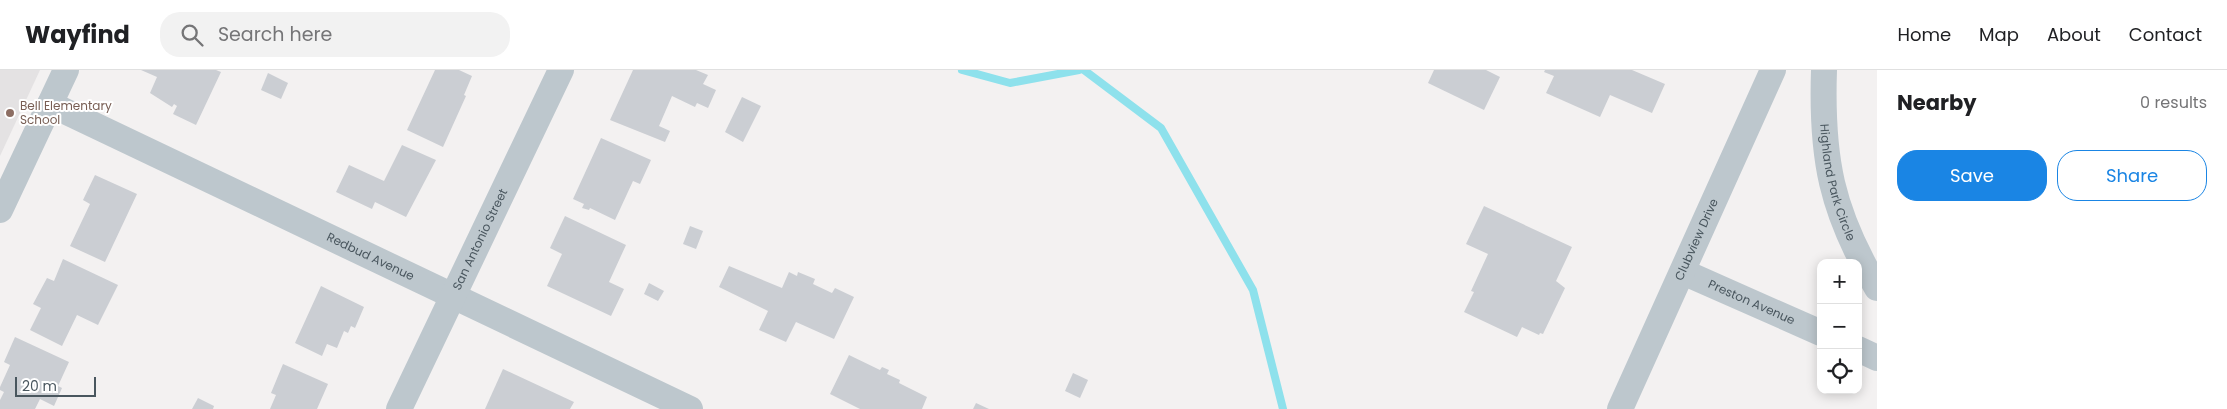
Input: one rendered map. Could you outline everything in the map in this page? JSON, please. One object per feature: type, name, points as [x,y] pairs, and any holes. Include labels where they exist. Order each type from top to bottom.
[{"type":"street","points":[[0,210],[66,70]]},
{"type":"street","name":"San Antonio Street","points":[[399,409],[561,70]]},
{"type":"street","name":"Clubview Drive","points":[[1620,409],[1773,70]]},
{"type":"street","name":"Highland Park Circle","points":[[1824,70],[1823,112],[1825,149],[1833,189],[1842,220],[1852,243],[1877,288]]},
{"type":"street","name":"Redbud Avenue","points":[[50,104],[690,409]]},
{"type":"street","name":"Preston Avenue","points":[[1682,272],[1817,331]]},
{"type":"street","points":[[1862,351],[1877,358]]},
{"type":"shaded area","name":"Bell Elementary School","points":[[0,70],[40,70],[0,156]]},
{"type":"building","points":[[141,70],[216,70],[221,72],[196,125],[173,114],[177,106],[174,104],[172,107],[150,93],[157,77]]},
{"type":"building","points":[[435,70],[459,70],[472,76],[464,95],[466,96],[443,147],[407,130]]},
{"type":"building","points":[[633,70],[696,70],[708,75],[703,84],[716,90],[708,108],[697,103],[695,107],[672,96],[659,126],[670,131],[665,142],[610,120]]},
{"type":"building","points":[[1434,70],[1486,70],[1500,77],[1484,110],[1428,83]]},
{"type":"building","points":[[1545,70],[1632,70],[1665,84],[1652,113],[1610,95],[1600,117],[1546,93],[1554,76],[1544,72]]},
{"type":"building","points":[[268,73],[288,83],[281,99],[261,90]]},
{"type":"building","points":[[742,97],[761,106],[743,142],[725,132]]},
{"type":"building","points":[[601,138],[651,160],[640,184],[633,181],[615,220],[590,208],[589,210],[582,208],[584,204],[573,199]]},
{"type":"building","points":[[402,145],[436,160],[406,217],[375,202],[372,209],[336,192],[349,165],[384,181]]},
{"type":"building","points":[[95,175],[137,194],[105,262],[70,246],[90,204],[83,200]]},
{"type":"building","points":[[1484,206],[1572,247],[1556,281],[1565,288],[1543,334],[1540,333],[1539,335],[1522,327],[1517,337],[1464,312],[1474,292],[1471,291],[1488,254],[1466,244]]},
{"type":"building","points":[[565,216],[626,245],[609,282],[624,289],[611,316],[547,286],[562,254],[550,248]]},
{"type":"building","points":[[690,226],[703,231],[696,249],[683,244]]},
{"type":"building","points":[[63,259],[118,285],[98,325],[77,315],[62,346],[30,330],[41,308],[33,304],[47,278],[54,281]]},
{"type":"building","points":[[729,266],[782,288],[789,272],[797,276],[798,272],[815,279],[813,284],[832,293],[835,288],[854,297],[834,339],[796,322],[786,342],[759,330],[768,311],[719,287]]},
{"type":"building","points":[[649,283],[664,291],[658,301],[644,294]]},
{"type":"building","points":[[321,286],[364,307],[355,328],[351,326],[348,333],[344,331],[337,348],[327,344],[322,356],[295,343]]},
{"type":"building","points":[[15,337],[69,362],[58,386],[62,388],[54,406],[40,399],[35,409],[0,409],[0,400],[4,392],[0,390],[0,387],[10,365],[4,362]]},
{"type":"building","points":[[849,355],[880,370],[882,367],[889,370],[887,374],[900,380],[899,383],[927,397],[922,409],[860,409],[830,394]]},
{"type":"building","points":[[283,364],[328,384],[317,409],[270,409],[276,395],[271,393]]},
{"type":"building","points":[[503,369],[574,402],[570,409],[485,409]]},
{"type":"building","points":[[1073,373],[1088,380],[1080,398],[1065,391]]},
{"type":"building","points":[[198,398],[214,406],[213,409],[192,409]]},
{"type":"building","points":[[976,403],[989,409],[973,409]]},
{"type":"waterway","points":[[962,70],[1010,83],[1079,70]]},
{"type":"waterway","points":[[1084,70],[1161,128],[1253,290],[1283,409]]},
{"type":"place","name":"Bell Elementary School","points":[[10,113]]}]
